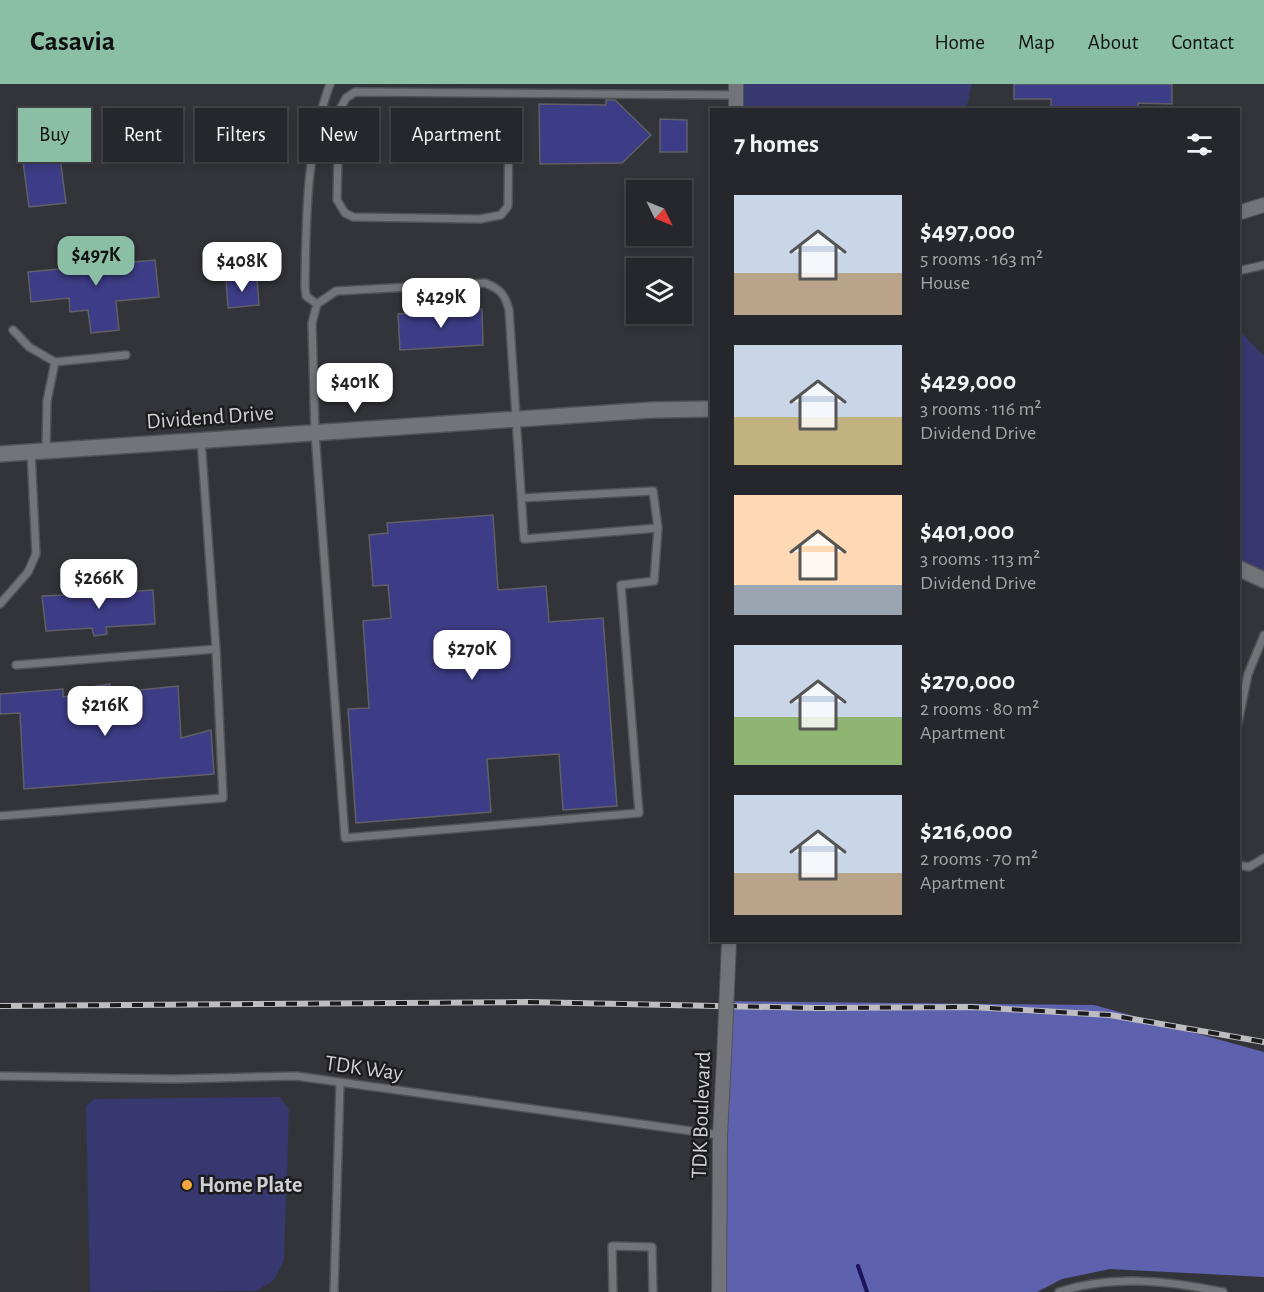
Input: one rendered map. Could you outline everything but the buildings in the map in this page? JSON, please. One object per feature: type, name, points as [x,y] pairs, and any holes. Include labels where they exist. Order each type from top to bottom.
[{"type":"street","points":[[736,89],[736,108]]},
{"type":"street","points":[[1240,212],[1264,205]]},
{"type":"street","name":"Dividend Drive","points":[[0,454],[710,409]]},
{"type":"street","points":[[1240,569],[1264,580]]},
{"type":"street","name":"TDK Boulevard","points":[[719,1292],[720,1135],[729,942]]},
{"type":"lane","points":[[317,304],[306,296],[304,287],[306,218],[318,120],[330,84]]},
{"type":"lane","points":[[509,162],[508,206],[501,215],[480,219],[352,217],[345,213],[337,200],[340,105],[355,92],[426,88],[736,89]]},
{"type":"lane","points":[[1240,271],[1264,265]]},
{"type":"lane","points":[[522,498],[653,491],[658,528],[654,581],[621,585],[639,813],[345,838],[315,433],[312,313],[317,304],[336,291],[485,283],[497,288],[502,292],[510,310],[524,539],[658,528]]},
{"type":"lane","points":[[13,330],[29,347],[55,362],[126,355]]},
{"type":"lane","points":[[0,604],[28,573],[36,554],[39,451],[55,362]]},
{"type":"lane","points":[[0,816],[223,798],[216,649],[201,440]]},
{"type":"lane","points":[[1240,713],[1248,674],[1264,635]]},
{"type":"lane","points":[[16,665],[216,649]]},
{"type":"lane","points":[[1240,865],[1249,867],[1264,858]]},
{"type":"lane","name":"TDK Way","points":[[0,1076],[173,1079],[296,1077],[720,1135]]},
{"type":"lane","points":[[334,1292],[340,1083]]},
{"type":"lane","points":[[613,1292],[612,1246],[652,1247],[653,1292]]},
{"type":"lane","points":[[1059,1292],[1092,1284],[1132,1280],[1186,1284],[1223,1292]]},
{"type":"shaded area","points":[[740,84],[972,84],[966,108],[741,108]]},
{"type":"shaded area","points":[[1240,331],[1264,356],[1264,577],[1240,568]]},
{"type":"shaded area","points":[[726,1001],[1094,1005],[1264,1052],[1264,1277],[1110,1269],[1062,1279],[1037,1292],[725,1292]]},
{"type":"shaded area","name":"Home Plate","points":[[280,1097],[289,1110],[284,1260],[274,1280],[257,1291],[90,1292],[86,1106],[94,1099]]},
{"type":"waterway","points":[[858,1266],[867,1292]]},
{"type":"railway","points":[[0,1006],[527,1002],[817,1008],[972,1007],[1110,1015],[1264,1042]]},
{"type":"place","name":"Home Plate","points":[[187,1185]]}]
